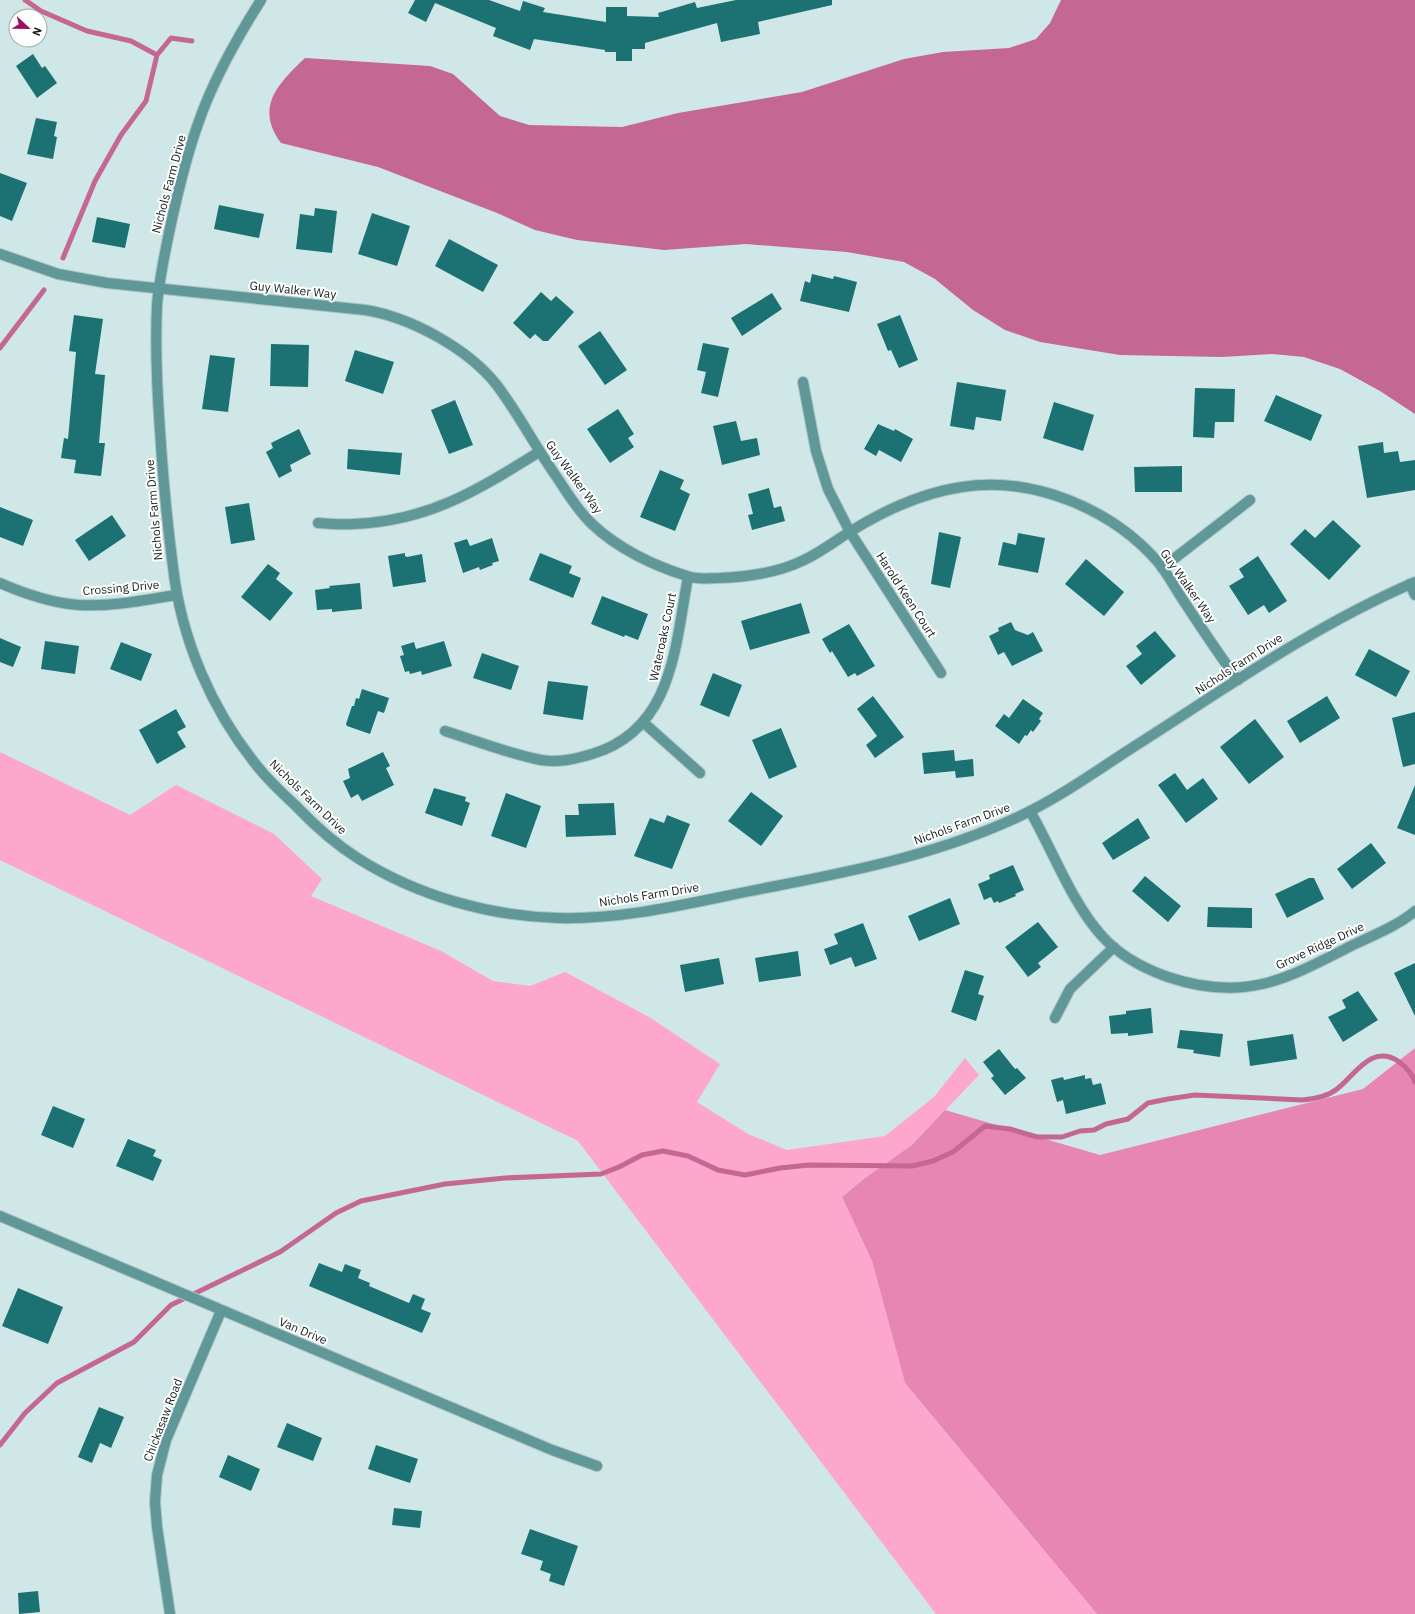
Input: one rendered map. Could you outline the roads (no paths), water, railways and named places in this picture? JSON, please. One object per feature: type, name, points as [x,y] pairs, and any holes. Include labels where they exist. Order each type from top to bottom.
[{"type":"street","name":"Nichols Farm Drive","points":[[261,0],[237,39],[200,118],[176,196],[159,289],[156,361],[157,389],[168,528],[176,595],[189,640],[218,708],[258,768],[281,792],[333,840],[358,858],[384,873],[435,895],[493,911],[552,918],[584,918],[622,915],[878,865],[931,851],[984,832],[1053,799],[1299,641],[1358,608],[1412,583]]},
{"type":"street","name":"Guy Walker Way","points":[[0,254],[58,274],[107,283],[365,310],[382,313],[411,324],[463,353],[482,370],[510,404],[539,452],[577,507],[592,524],[631,552],[688,577],[699,578],[756,575],[784,568],[816,554],[850,532],[901,504],[936,492],[990,484],[1023,487],[1052,494],[1098,514],[1138,543],[1162,568],[1238,680]]},
{"type":"street","name":"Harold Keen Court","points":[[803,382],[816,451],[828,490],[850,532],[941,673]]},
{"type":"street","points":[[318,523],[376,523],[426,512],[471,493],[539,452]]},
{"type":"street","points":[[1162,568],[1250,500]]},
{"type":"street","name":"Wateroaks Court","points":[[445,731],[542,760],[559,761],[571,760],[600,752],[630,736],[644,723],[659,702],[665,688],[670,671],[688,577]]},
{"type":"street","name":"Crossing Drive","points":[[0,583],[52,601],[79,605],[138,601],[176,595]]},
{"type":"street","points":[[1412,583],[1415,595]]},
{"type":"street","points":[[644,723],[700,773]]},
{"type":"street","name":"Grove Ridge Drive","points":[[1030,811],[1088,918],[1102,937],[1114,947],[1146,968],[1193,986],[1222,989],[1241,988],[1262,985],[1289,977],[1394,924],[1415,911]]},
{"type":"street","points":[[1055,1018],[1070,989],[1114,947]]},
{"type":"street","name":"Van Drive","points":[[0,1216],[221,1311],[538,1444],[597,1466]]},
{"type":"street","name":"Chickasaw Road","points":[[170,1614],[155,1502],[157,1475],[166,1440],[221,1311]]},
{"type":"waterway","points":[[25,0],[41,11],[87,31],[131,41],[157,55],[171,38],[192,41]]},
{"type":"waterway","points":[[63,258],[95,181],[121,135],[146,101],[157,55]]},
{"type":"waterway","points":[[0,348],[44,290]]},
{"type":"waterway","points":[[0,1445],[25,1413],[57,1383],[134,1342],[171,1305],[280,1252],[336,1213],[361,1201],[445,1184],[505,1178],[601,1174],[619,1167],[642,1155],[663,1151],[688,1156],[718,1170],[745,1175],[780,1168],[809,1165],[912,1166],[933,1161],[953,1152],[985,1126],[1010,1129],[1037,1137],[1062,1137],[1080,1131],[1094,1130],[1106,1124],[1128,1119],[1148,1103],[1168,1099],[1195,1095],[1302,1100],[1325,1096],[1337,1089],[1364,1063],[1380,1056],[1398,1061],[1408,1070],[1415,1082]]}]
